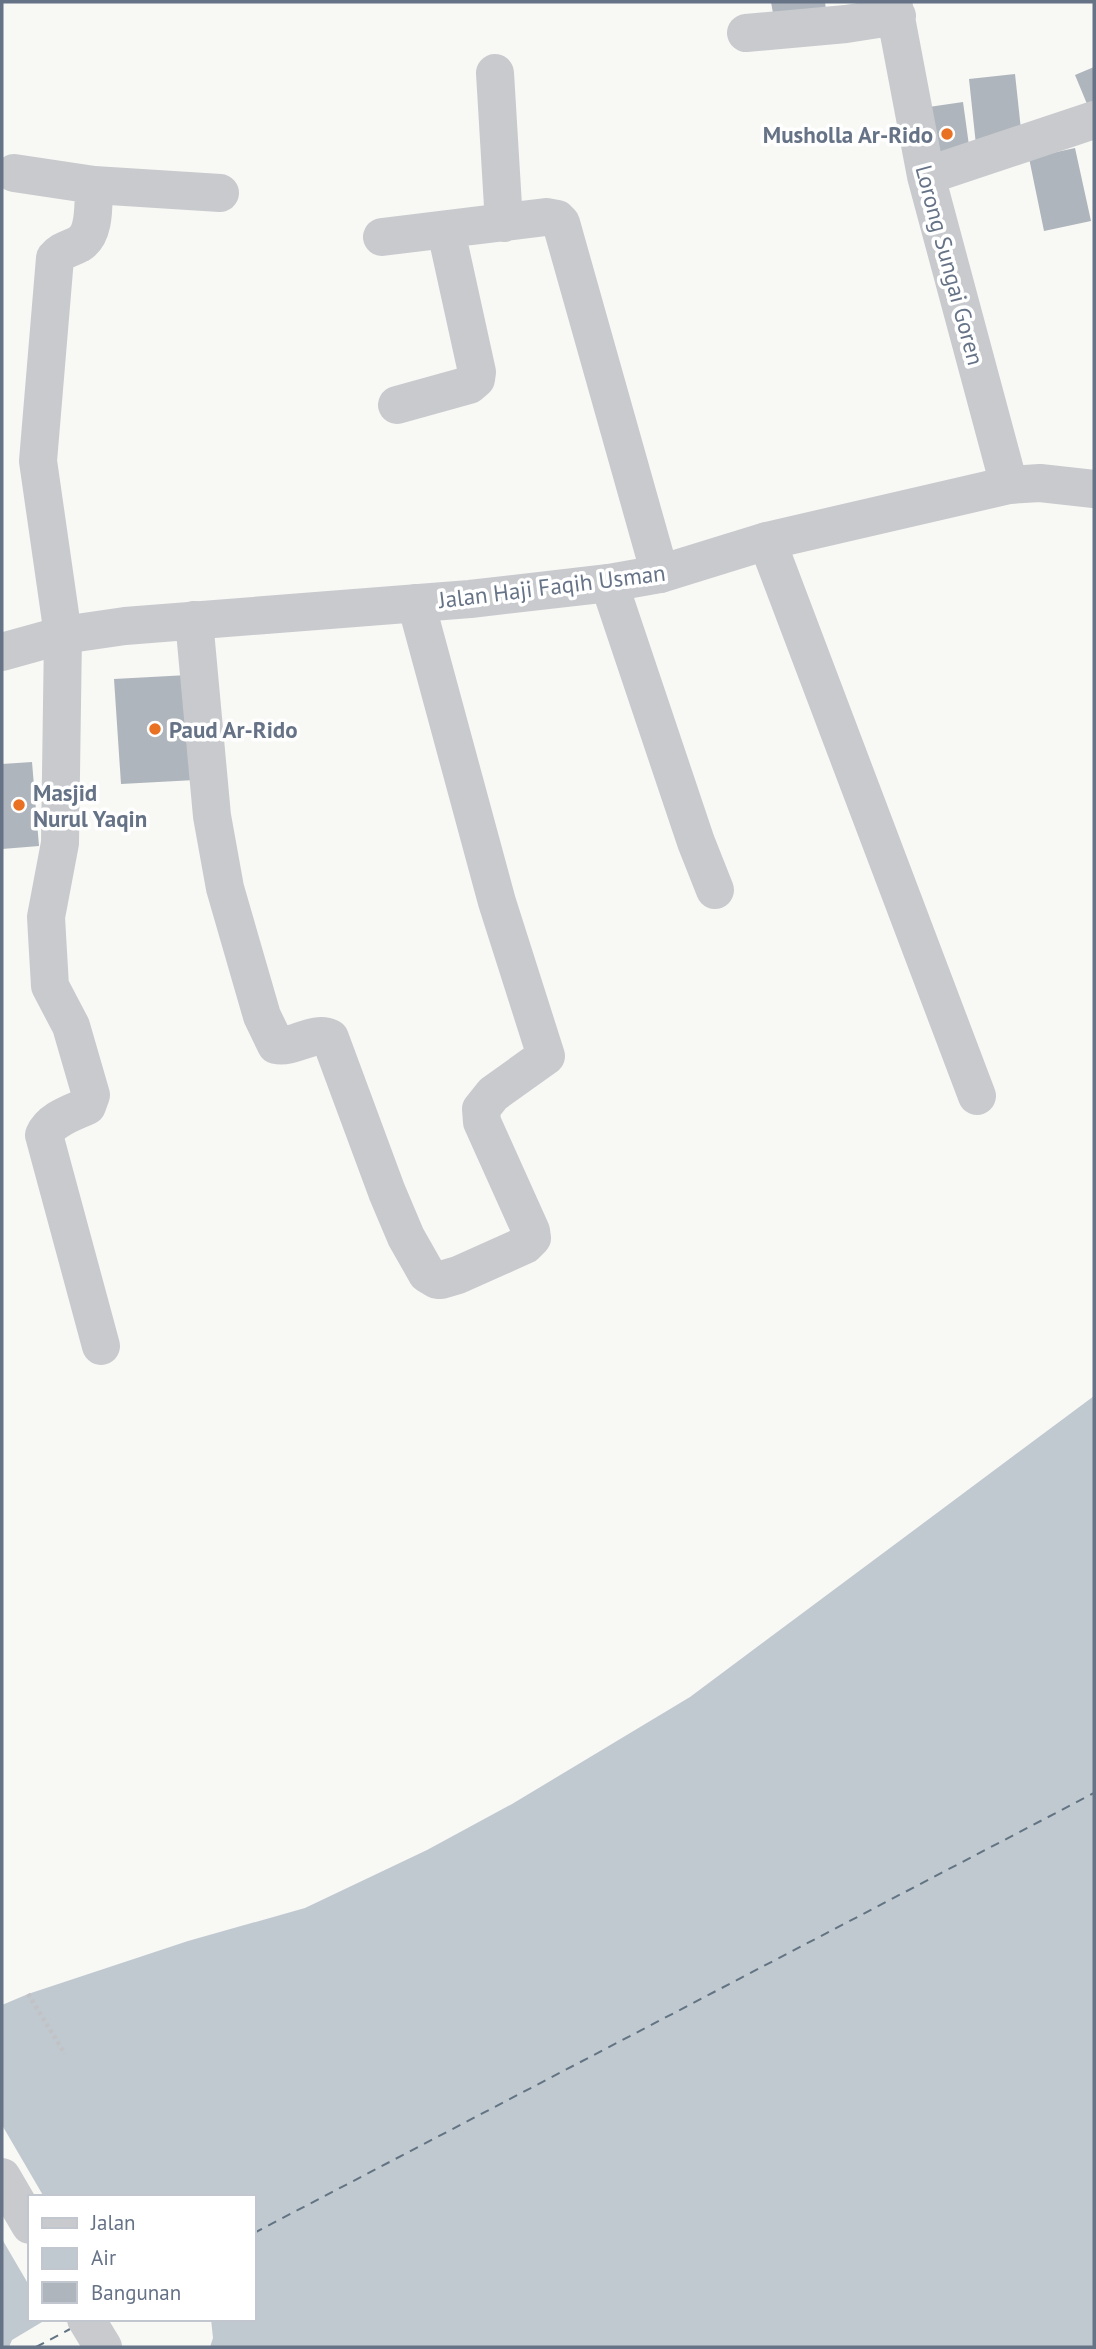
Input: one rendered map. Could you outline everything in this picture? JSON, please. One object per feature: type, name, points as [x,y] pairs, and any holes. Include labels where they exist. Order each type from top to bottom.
[{"type":"street","points":[[746,33],[846,24],[895,9]]},
{"type":"street","name":"Lorong Sungai Goren","points":[[895,9],[926,176],[1009,485]]},
{"type":"street","points":[[495,74],[503,223]]},
{"type":"street","points":[[926,176],[1094,120]]},
{"type":"street","points":[[14,173],[94,185],[219,193]]},
{"type":"street","points":[[94,185],[92,220],[88,236],[82,243],[60,252],[55,258],[38,461],[63,635],[60,843],[46,917],[49,975],[55,998],[71,1026],[91,1095],[87,1106],[54,1122],[47,1127],[44,1135],[102,1346]]},
{"type":"street","points":[[382,237],[546,217],[557,219],[561,223],[676,569]]},
{"type":"street","points":[[397,405],[469,385],[476,379],[477,372],[446,231]]},
{"type":"street","name":"Jalan Haji Faqih Usman","points":[[2,652],[63,635],[125,626],[470,599],[609,583],[676,569],[765,542],[1009,485],[1040,483],[1094,489]]},
{"type":"street","points":[[765,542],[977,1096]]},
{"type":"street","points":[[609,583],[696,842],[715,890]]},
{"type":"street","points":[[194,620],[212,816],[225,888],[262,1016],[275,1045],[284,1046],[323,1035],[330,1038],[406,1237],[423,1268],[433,1278],[441,1280],[525,1245],[531,1238],[531,1231],[482,1122],[481,1109],[493,1094],[546,1056],[497,902],[415,603]]},
{"type":"street","points":[[2,2177],[28,2221]]},
{"type":"street","points":[[87,2321],[103,2347]]},
{"type":"path","points":[[28,1994],[65,2054]]},
{"type":"water","points":[[1094,1396],[1094,2347],[210,2347],[213,2338],[211,2321],[256,2321],[256,2195],[28,2195],[28,2321],[44,2321],[12,2340],[9,2347],[2,2347],[2,2005],[188,1941],[305,1908],[427,1850],[512,1804],[690,1697]]},
{"type":"pier","points":[[2,2125],[43,2195],[28,2195],[28,2284],[2,2239]]},
{"type":"building","points":[[771,2],[825,2],[826,10],[774,19]]},
{"type":"building","points":[[1094,67],[1094,115],[1092,116],[1075,75]]},
{"type":"building","points":[[1015,74],[1022,139],[976,145],[969,79]]},
{"type":"building","name":"Musholla Ar-Rido","points":[[963,102],[971,160],[931,165],[922,108]]},
{"type":"building","points":[[1075,148],[1091,221],[1044,231],[1029,158]]},
{"type":"building","name":"Paud Ar-Rido","points":[[188,675],[195,780],[121,784],[114,679]]},
{"type":"building","name":"Masjid Nurul Yaqin","points":[[32,762],[39,846],[2,849],[2,764]]},
{"type":"ferry route","points":[[256,2232],[1094,1793]]},
{"type":"ferry route","points":[[36,2347],[70,2329]]},
{"type":"place","name":"Musholla Ar-Rido","points":[[947,134]]},
{"type":"place","name":"Paud Ar-Rido","points":[[155,729]]},
{"type":"place","name":"Masjid Nurul Yaqin","points":[[19,805]]}]
